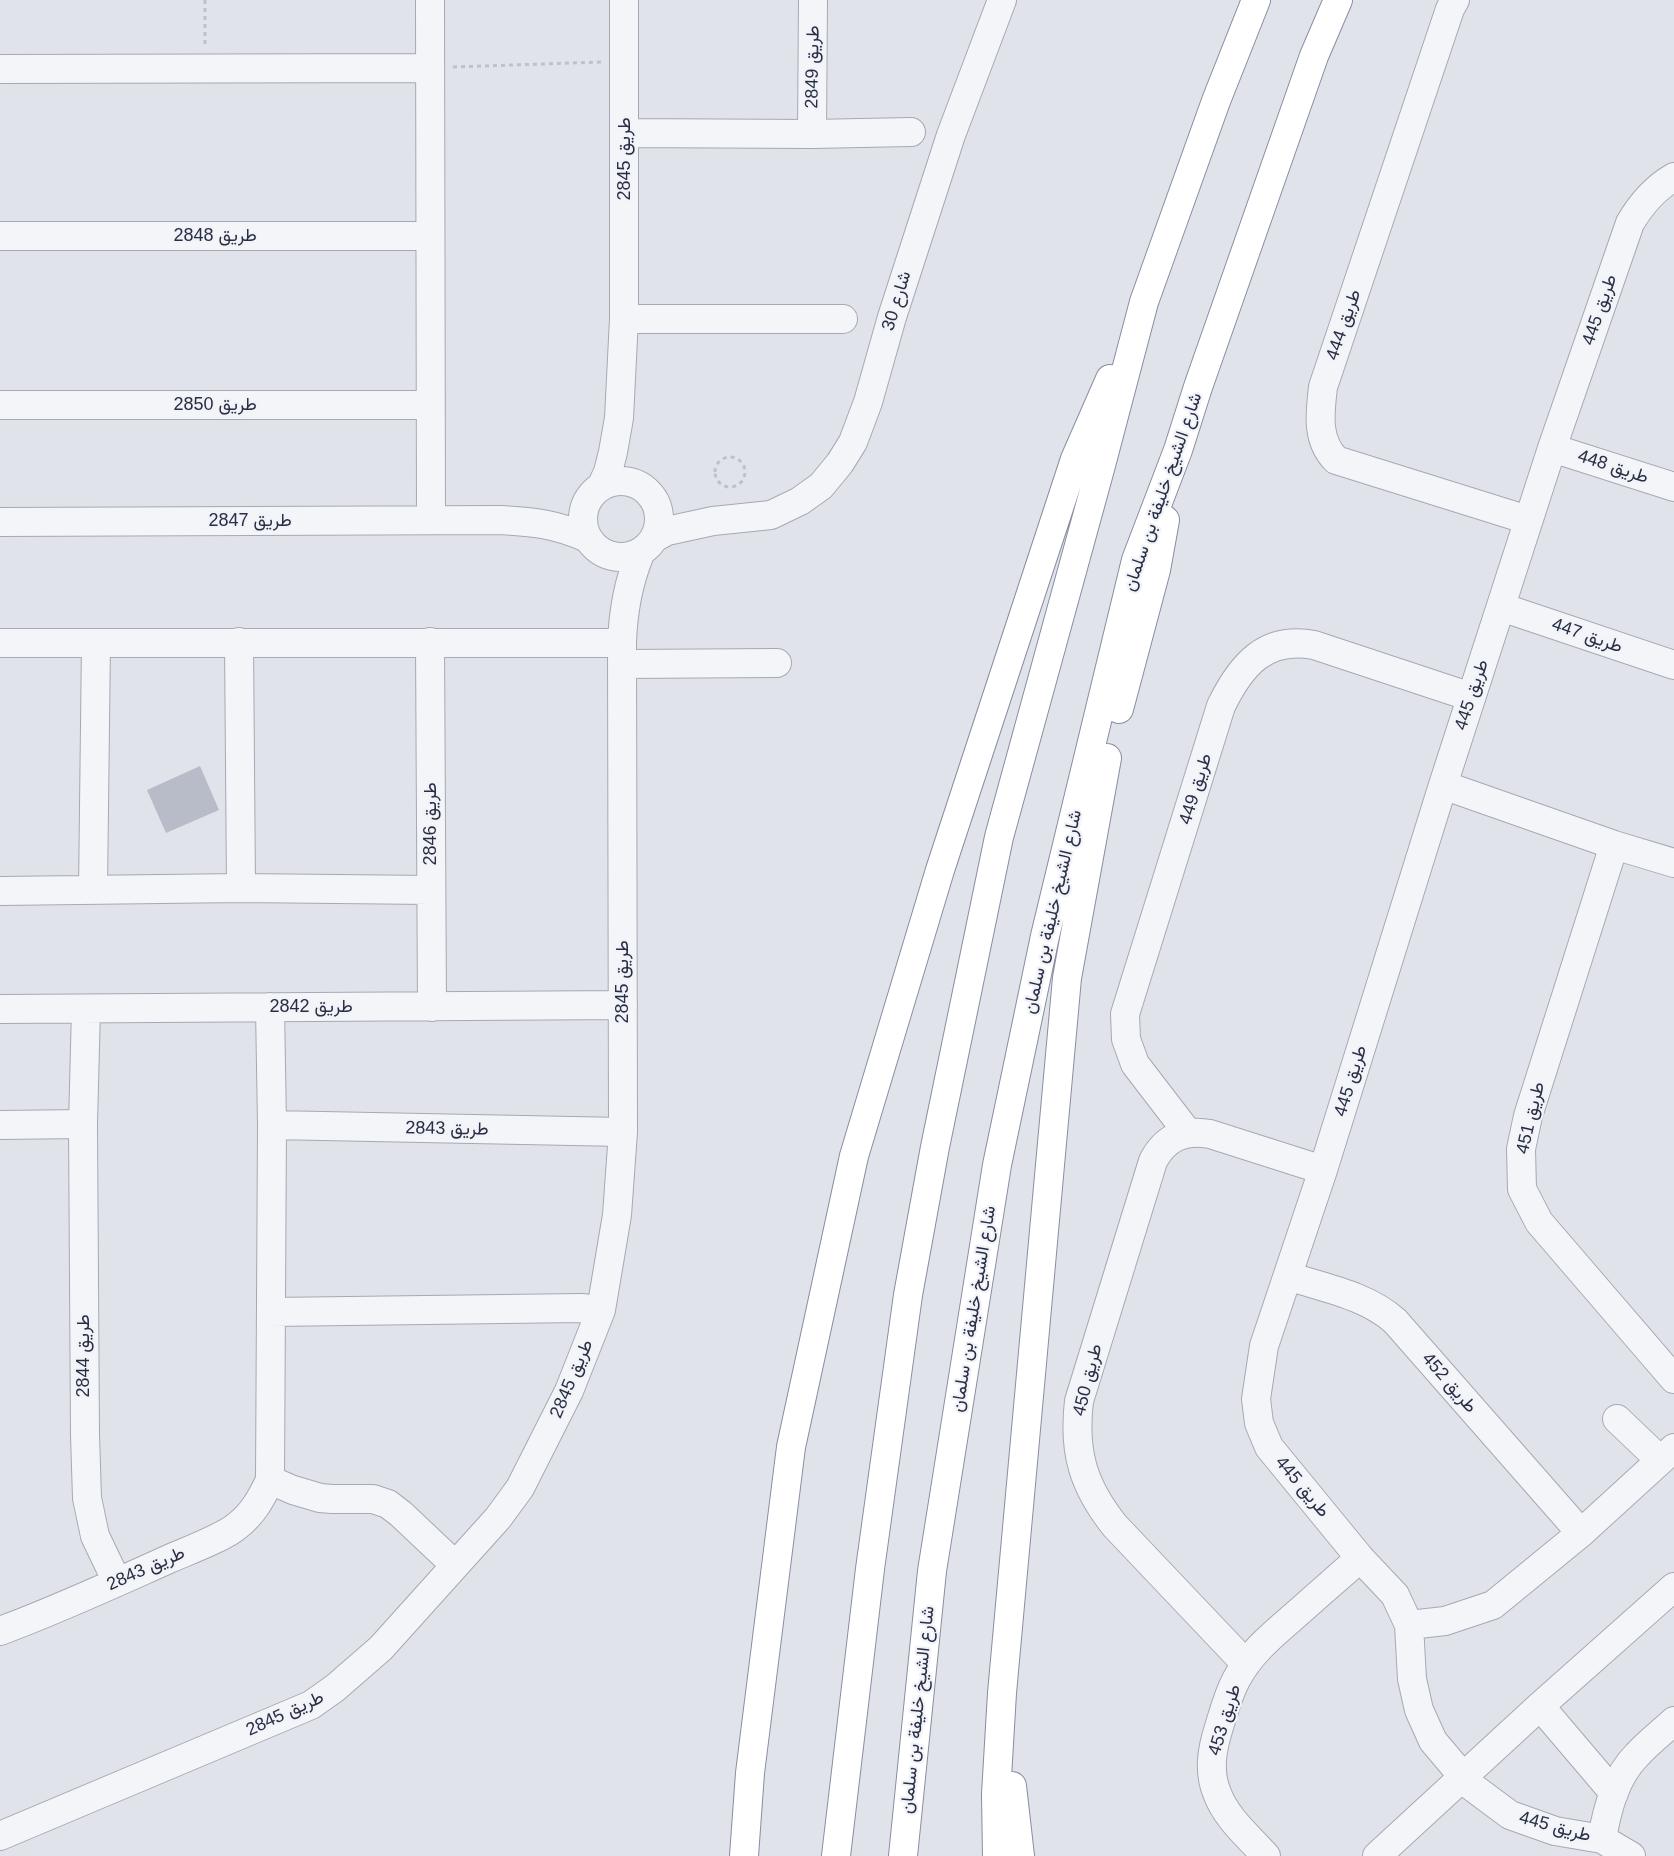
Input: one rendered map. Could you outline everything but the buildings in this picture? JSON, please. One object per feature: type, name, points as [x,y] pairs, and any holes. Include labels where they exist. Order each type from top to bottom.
[{"type":"highway","points":[[744,1856],[750,1773],[791,1447],[854,1156],[940,870],[1075,459],[1144,302],[1216,101],[1256,0]]},
{"type":"highway","name":"شارع الشيخ خليفة بن سلمان","points":[[903,1856],[932,1571],[997,1164],[1045,936],[1136,560],[1178,450],[1198,387],[1314,56],[1338,0]]},
{"type":"highway","points":[[836,1856],[870,1569],[908,1295],[934,1147],[999,837],[1098,478],[1144,302]]},
{"type":"highway","points":[[997,1856],[996,1794],[1002,1693],[1067,978],[1104,770],[1156,570],[1178,450]]},
{"type":"highway","points":[[1010,1612],[1012,1798],[1020,1856]]},
{"type":"highway","points":[[727,1856],[750,1773]]},
{"type":"street","points":[[430,0],[431,520]]},
{"type":"street","name":"طريق 2845","points":[[594,494],[608,472],[614,452],[619,418],[624,319],[624,0]]},
{"type":"street","name":"طريق 2849","points":[[812,134],[814,0]]},
{"type":"street","name":"شارع 30","points":[[648,545],[667,532],[713,521],[771,514],[800,501],[821,486],[840,463],[853,442],[868,402],[892,317],[951,135],[1002,0]]},
{"type":"street","name":"طريق 444","points":[[1455,0],[1450,9],[1323,387],[1320,429],[1329,453],[1336,460],[1528,520]]},
{"type":"street","points":[[0,69],[430,68]]},
{"type":"street","points":[[625,133],[812,134],[911,132]]},
{"type":"street","name":"طريق 445","points":[[1631,1856],[1602,1839],[1555,1831],[1510,1815],[1471,1786],[1433,1741],[1419,1710],[1412,1679],[1409,1625],[1395,1595],[1360,1558],[1269,1447],[1259,1423],[1256,1399],[1264,1346],[1323,1170],[1443,785],[1552,448],[1630,223],[1638,210],[1658,187],[1674,177]]},
{"type":"street","name":"طريق 2848","points":[[0,236],[430,236]]},
{"type":"street","points":[[624,319],[844,319]]},
{"type":"street","name":"طريق 2850","points":[[0,405],[430,405]]},
{"type":"street","name":"طريق 2845","points":[[619,418],[634,472],[649,496]]},
{"type":"street","name":"طريق 448","points":[[1552,448],[1674,486]]},
{"type":"street","points":[[621,481],[631,482],[649,496],[660,521],[648,545],[621,558],[595,546],[583,520],[594,494],[611,482],[621,481]]},
{"type":"street","name":"طريق 2847","points":[[501,520],[545,515],[594,494]]},
{"type":"street","name":"شارع 30","points":[[649,496],[671,512],[713,521]]},
{"type":"street","name":"طريق 2847","points":[[0,522],[501,520],[546,524],[567,530],[595,546]]},
{"type":"street","name":"طريق 2845","points":[[0,1836],[311,1705],[335,1688],[381,1648],[498,1518],[520,1488],[569,1390],[601,1310],[617,1215],[623,1132],[622,645],[631,576],[648,545]]},
{"type":"street","name":"طريق 2845","points":[[595,546],[612,577],[622,645]]},
{"type":"street","name":"طريق 447","points":[[1501,607],[1674,665]]},
{"type":"street","points":[[239,642],[241,888]]},
{"type":"street","points":[[0,643],[430,642],[622,645],[777,662]]},
{"type":"street","name":"طريق 2846","points":[[430,642],[432,1007]]},
{"type":"street","points":[[93,890],[96,643]]},
{"type":"street","name":"طريق 449","points":[[1188,1133],[1135,1064],[1126,1040],[1125,1014],[1222,706],[1236,680],[1254,658],[1264,651],[1288,643],[1302,643],[1314,645],[1471,697]]},
{"type":"street","points":[[1443,785],[1614,845],[1674,863]]},
{"type":"street","name":"طريق 451","points":[[1614,845],[1528,1116],[1521,1149],[1522,1189],[1539,1222],[1674,1379]]},
{"type":"street","points":[[0,891],[241,888],[431,890]]},
{"type":"street","name":"طريق 2842","points":[[0,1009],[623,1005]]},
{"type":"street","name":"طريق 2843","points":[[0,1631],[40,1616],[212,1540],[237,1526],[259,1502],[270,1480],[272,1125],[270,1007]]},
{"type":"street","name":"طريق 2844","points":[[86,1009],[83,1124],[84,1435],[87,1498],[95,1536],[117,1582]]},
{"type":"street","points":[[0,1125],[83,1124]]},
{"type":"street","name":"طريق 2843","points":[[272,1125],[623,1132]]},
{"type":"street","points":[[1188,1133],[1210,1134],[1323,1170]]},
{"type":"street","name":"طريق 450","points":[[1188,1133],[1176,1136],[1166,1142],[1158,1151],[1153,1161],[1079,1401],[1076,1423],[1077,1446],[1082,1468],[1090,1489],[1101,1508],[1115,1526],[1246,1664]]},
{"type":"street","name":"طريق 452","points":[[1288,1276],[1369,1302],[1383,1310],[1396,1321],[1581,1533]]},
{"type":"street","points":[[271,1312],[581,1308],[601,1310]]},
{"type":"street","points":[[1409,1625],[1445,1621],[1493,1605],[1581,1533],[1667,1454],[1617,1419]]},
{"type":"street","points":[[270,1480],[293,1490],[320,1498],[373,1499],[388,1504],[455,1565]]},
{"type":"street","name":"طريق 453","points":[[1266,1856],[1224,1808],[1212,1778],[1211,1762],[1213,1747],[1228,1698],[1246,1664],[1266,1640],[1360,1558]]},
{"type":"street","points":[[1377,1856],[1540,1706],[1674,1587]]},
{"type":"street","points":[[1540,1706],[1614,1793]]},
{"type":"street","points":[[1602,1839],[1606,1815],[1624,1772],[1636,1756],[1674,1721]]},
{"type":"path","points":[[205,0],[205,69]]},
{"type":"path","points":[[430,68],[624,61]]},
{"type":"path","points":[[730,457],[742,463],[745,469],[741,482],[729,488],[717,481],[714,475],[718,462],[723,458],[730,457]]}]
